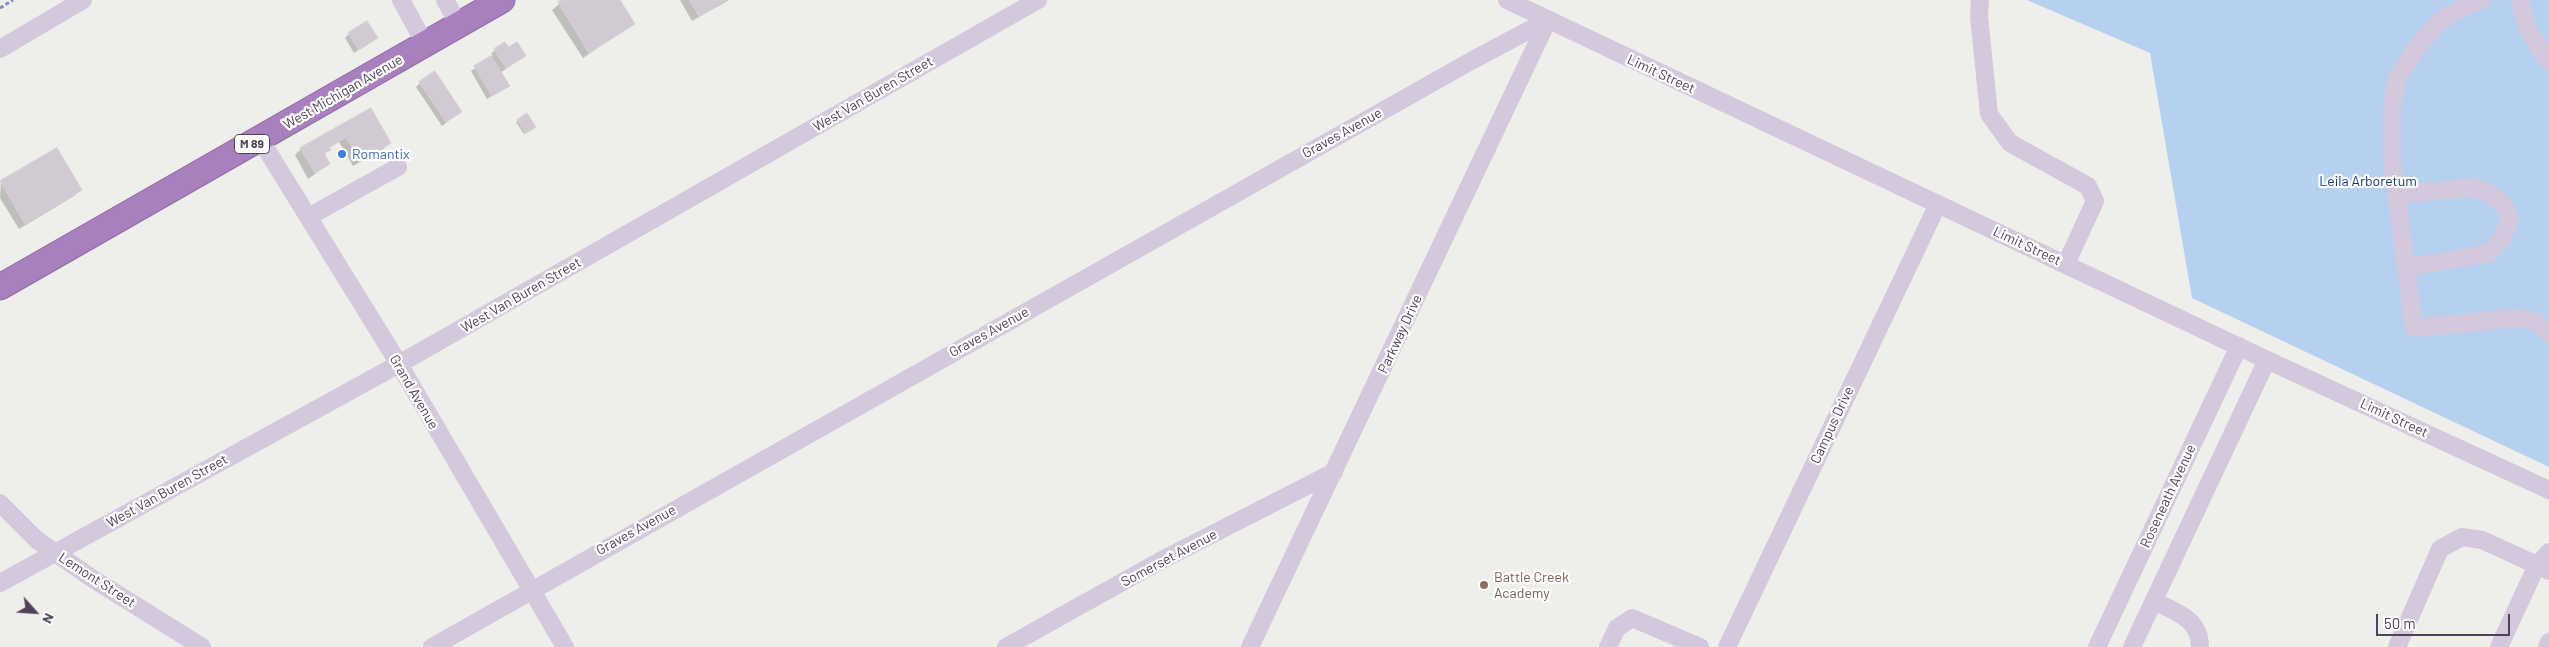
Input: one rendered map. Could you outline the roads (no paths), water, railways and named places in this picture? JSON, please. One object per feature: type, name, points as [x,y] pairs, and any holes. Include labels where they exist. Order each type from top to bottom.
[{"type":"highway","name":"West Michigan Avenue","points":[[0,287],[498,1]]},
{"type":"street","points":[[0,49],[82,0]]},
{"type":"street","points":[[402,0],[425,44]]},
{"type":"street","points":[[445,0],[459,25]]},
{"type":"street","name":"West Van Buren Street","points":[[0,583],[399,364],[1038,0]]},
{"type":"street","name":"Limit Street","points":[[1507,0],[2267,360],[2549,490]]},
{"type":"street","points":[[1980,0],[1979,17],[1989,114],[2010,143],[2088,186],[2095,200],[2066,264]]},
{"type":"street","points":[[2482,0],[2463,7],[2440,21],[2417,47],[2397,80],[2392,111],[2392,160],[2414,328],[2517,318],[2536,322],[2549,333]]},
{"type":"street","points":[[2520,0],[2528,30],[2549,62]]},
{"type":"street","name":"Parkway Drive","points":[[1250,647],[1548,20]]},
{"type":"street","name":"Graves Avenue","points":[[432,647],[1471,61],[1548,20]]},
{"type":"street","name":"Grand Avenue","points":[[260,139],[310,216],[399,364],[565,647]]},
{"type":"street","points":[[310,216],[398,167]]},
{"type":"street","points":[[2397,195],[2474,187],[2491,194],[2504,205],[2510,219],[2502,239],[2489,253],[2406,268]]},
{"type":"street","name":"Campus Drive","points":[[1727,647],[1938,204]]},
{"type":"street","name":"Roseneath Avenue","points":[[2097,647],[2239,346]]},
{"type":"street","points":[[2132,647],[2267,360]]},
{"type":"street","name":"Somerset Avenue","points":[[1006,647],[1160,561],[1334,472]]},
{"type":"street","name":"Lemont Street","points":[[0,503],[36,540],[202,647]]},
{"type":"street","points":[[2397,647],[2440,549],[2462,537],[2482,540],[2543,568]]},
{"type":"street","points":[[2500,647],[2543,568],[2549,552]]},
{"type":"street","points":[[2154,601],[2191,620],[2200,640],[2200,647]]},
{"type":"street","points":[[1608,647],[1617,628],[1632,618],[1700,647]]},
{"type":"street","points":[[2547,647],[2549,642]]},
{"type":"place","name":"Romantix","points":[[342,154]]},
{"type":"place","name":"Battle Creek Academy","points":[[1484,585]]},
{"type":"park label","name":"Leila Arboretum","points":[[2368,181]]}]
